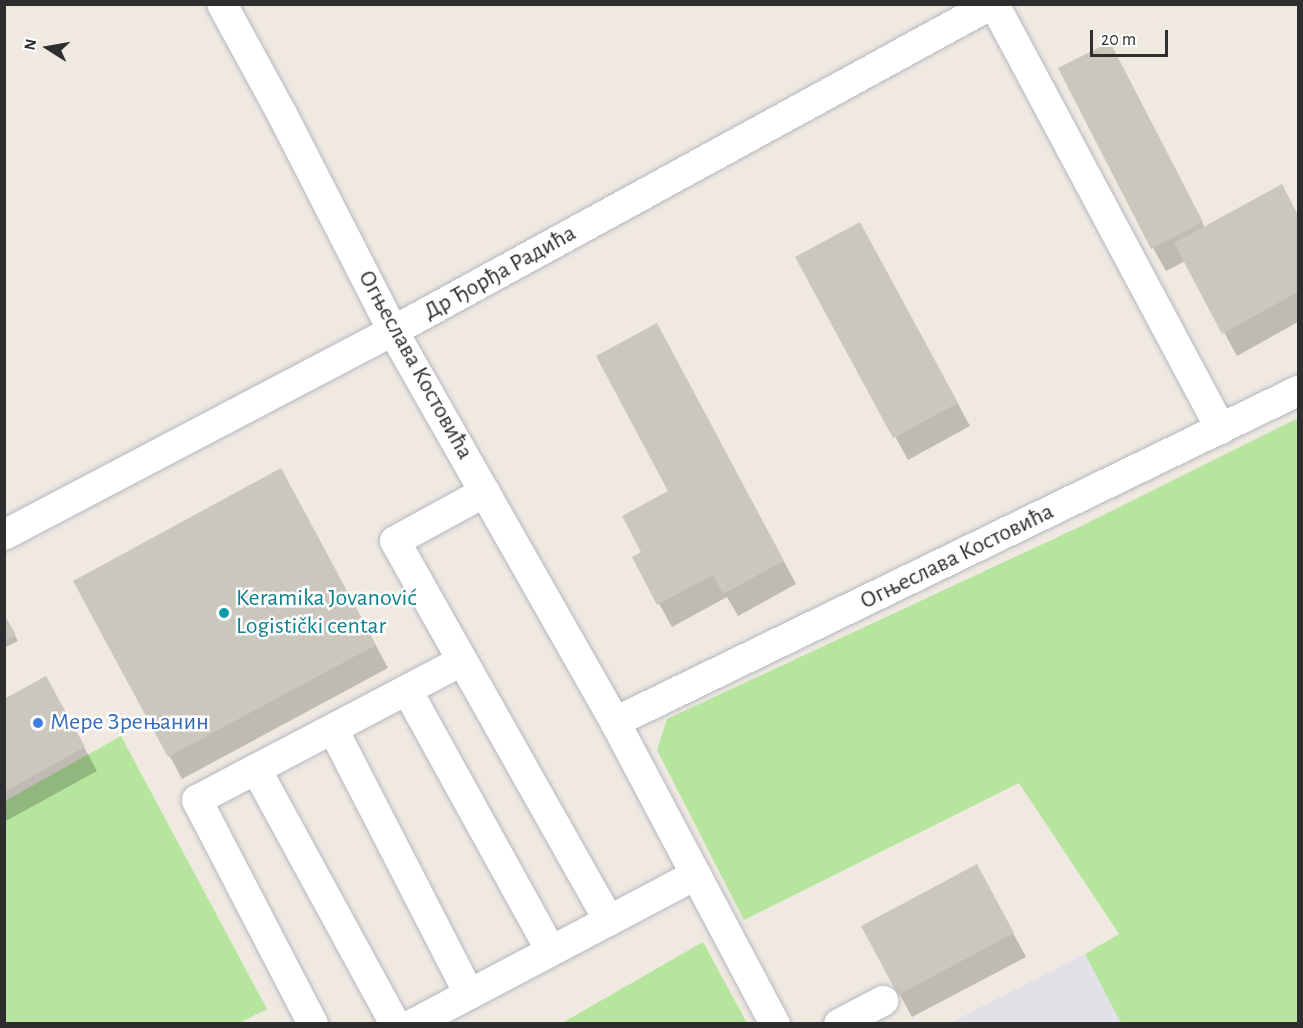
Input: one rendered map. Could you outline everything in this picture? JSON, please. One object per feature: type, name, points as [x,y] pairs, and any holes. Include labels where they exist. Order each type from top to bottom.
[{"type":"street","name":"Огњеслава Костовића","points":[[222,4],[282,114],[393,331],[615,722],[775,1023]]},
{"type":"street","name":"Др Ђорђа Радића","points":[[4,535],[393,331],[993,4]]},
{"type":"street","points":[[993,4],[1221,429]]},
{"type":"street","name":"Огњеслава Костовића","points":[[615,722],[1299,391]]},
{"type":"street","points":[[484,492],[394,541],[609,921]]},
{"type":"street","points":[[313,1023],[197,800],[462,661]]},
{"type":"street","points":[[407,690],[551,951]]},
{"type":"street","points":[[333,729],[469,994]]},
{"type":"street","points":[[256,769],[395,1023]]},
{"type":"street","points":[[413,1023],[696,874]]},
{"type":"street","points":[[839,1023],[883,1001]]},
{"type":"shaded area","points":[[1085,954],[1121,1023],[950,1023]]},
{"type":"green space","points":[[1298,418],[1298,1023],[1121,1023],[1085,954],[1119,934],[1019,783],[744,920],[657,750],[667,719],[1075,529]]},
{"type":"green space","points":[[121,736],[267,1009],[239,1023],[5,1023],[5,801]]},
{"type":"green space","points":[[703,942],[747,1023],[562,1023],[670,961]]},
{"type":"building","points":[[1110,42],[1203,222],[1151,249],[1058,68]]},
{"type":"building","points":[[1282,184],[1298,215],[1298,292],[1222,334],[1174,243]]},
{"type":"building","points":[[860,222],[958,403],[893,438],[795,257]]},
{"type":"building","points":[[657,323],[784,561],[723,594],[713,575],[657,605],[632,557],[641,552],[622,516],[668,491],[596,356]]},
{"type":"building","name":"Keramika Jovanović Logistički centar","points":[[281,468],[376,645],[168,757],[73,581]]},
{"type":"building","points":[[4,614],[16,635],[4,641]]},
{"type":"building","name":"Мере Зрењанин","points":[[46,676],[85,747],[4,792],[4,699]]},
{"type":"building","points":[[977,864],[1014,933],[898,995],[861,926]]},
{"type":"place","name":"Keramika Jovanović Logistički centar","points":[[224,613]]},
{"type":"place","name":"Мере Зрењанин","points":[[38,723]]}]
